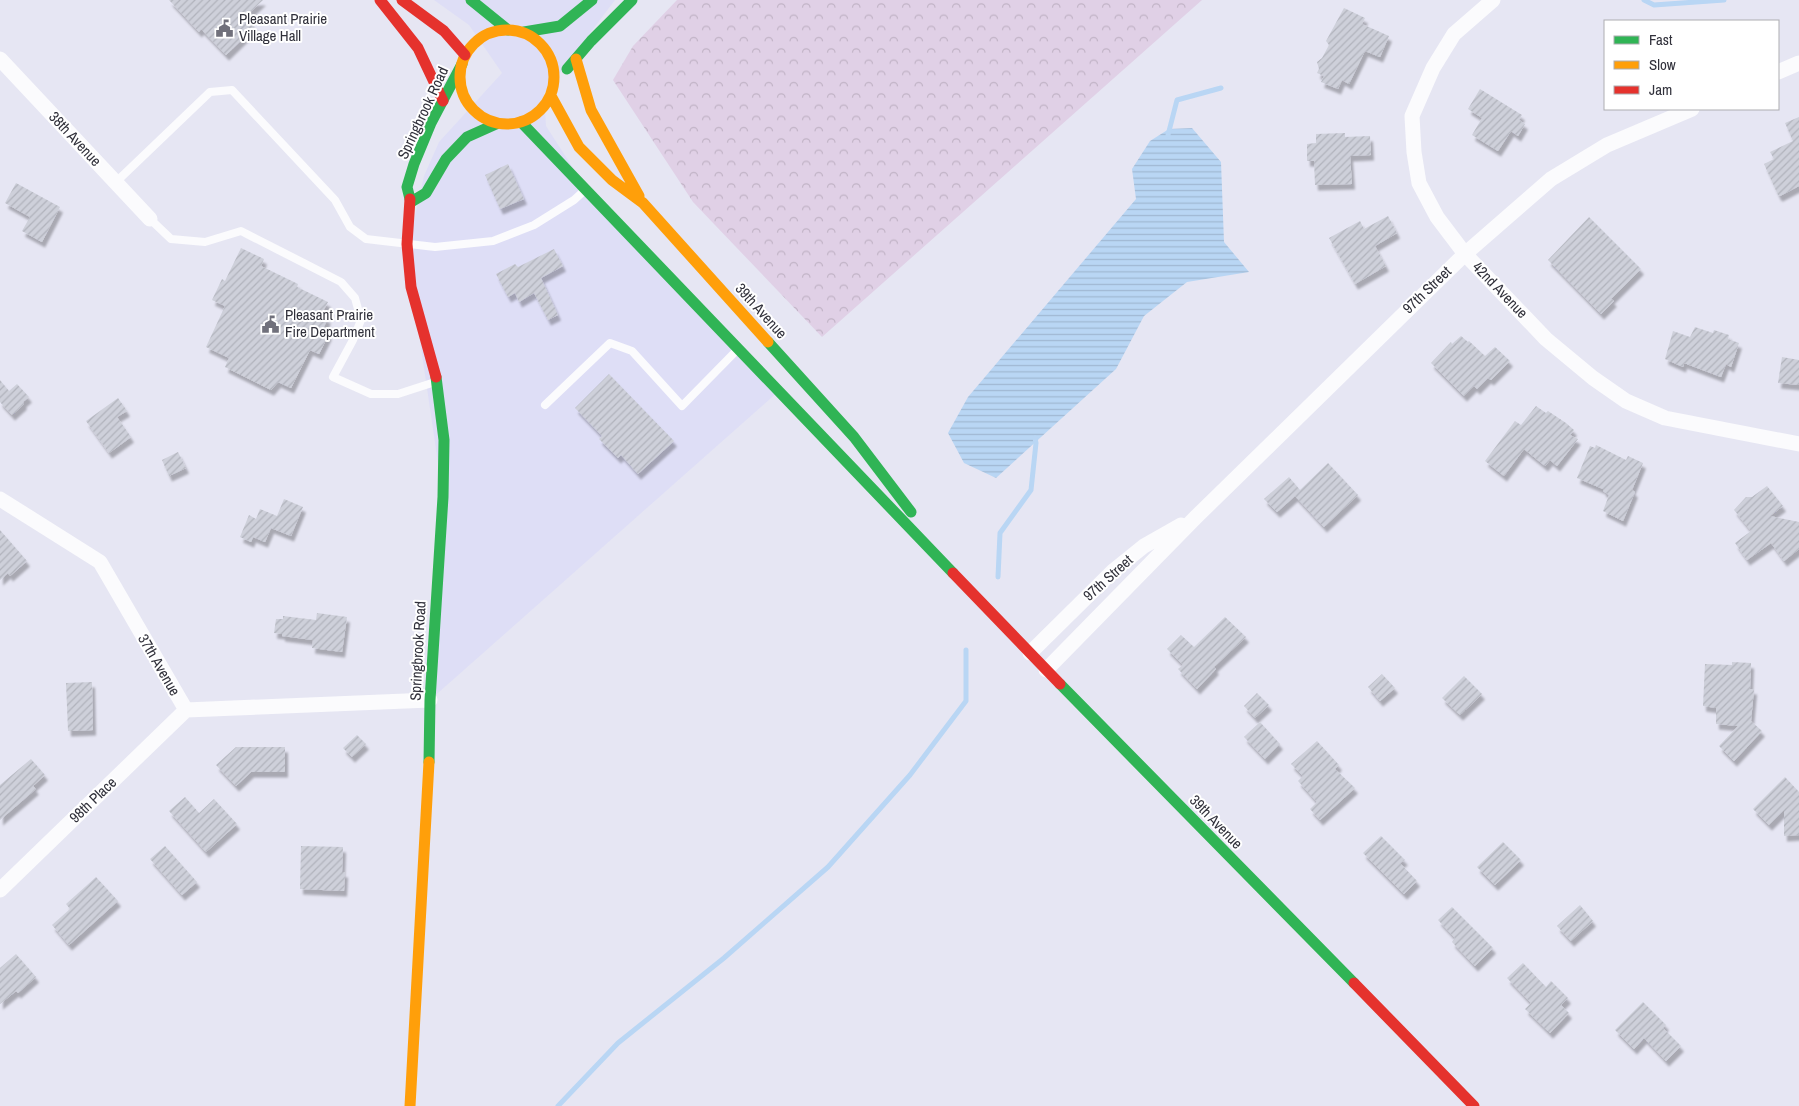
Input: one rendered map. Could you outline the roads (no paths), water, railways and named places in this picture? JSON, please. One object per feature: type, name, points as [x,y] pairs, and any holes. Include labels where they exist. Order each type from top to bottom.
[{"type":"main road","points":[[380,0],[418,48],[443,101]]},
{"type":"main road","points":[[402,0],[444,31],[463,60]]},
{"type":"main road","points":[[471,0],[508,30]]},
{"type":"main road","points":[[524,32],[538,41],[549,53],[554,68],[554,84],[551,96],[539,113],[526,121],[512,124],[496,124],[482,118],[471,108],[463,94],[460,80],[463,60],[478,39],[492,32],[508,30],[524,32],[560,26],[592,0]]},
{"type":"main road","points":[[554,84],[591,41],[632,0]]},
{"type":"main road","points":[[576,59],[591,110],[643,203]]},
{"type":"main road","name":"Springbrook Road","points":[[410,1106],[429,766],[430,700],[443,497],[444,440],[438,382],[411,287],[407,244],[411,202],[407,188],[424,139],[463,60]]},
{"type":"main road","name":"39th Avenue","points":[[551,96],[579,148],[612,180],[643,203],[854,437],[923,527],[938,557]]},
{"type":"main road","name":"39th Avenue","points":[[521,122],[1046,670],[1474,1106]]},
{"type":"main road","points":[[411,202],[426,193],[446,159],[467,137],[496,124]]},
{"type":"street","name":"42nd Avenue","points":[[1493,0],[1454,34],[1433,68],[1412,116],[1414,152],[1419,183],[1437,217],[1465,254],[1546,339],[1592,378],[1626,401],[1665,418],[1799,444]]},
{"type":"street","name":"38th Avenue","points":[[0,60],[150,219]]},
{"type":"street","points":[[1779,72],[1799,63]]},
{"type":"street","name":"97th Street","points":[[1046,670],[1196,517],[1465,254],[1551,179],[1607,145],[1690,110]]},
{"type":"street","name":"37th Avenue","points":[[0,499],[100,562],[186,710],[430,700]]},
{"type":"street","name":"97th Street","points":[[1030,653],[1113,571],[1144,546],[1196,517]]},
{"type":"street","name":"98th Place","points":[[0,890],[186,710]]},
{"type":"lane","points":[[115,183],[210,92],[232,90],[335,200],[350,227],[366,239],[435,247],[493,241],[534,226],[574,200],[585,190]]},
{"type":"lane","points":[[150,219],[172,239],[206,242],[241,231],[340,282],[355,298],[361,320],[353,340],[333,377],[371,394],[398,394],[438,382]]},
{"type":"lane","points":[[545,405],[610,343],[632,351],[682,406],[738,349]]},
{"type":"waterway","points":[[1644,0],[1654,5],[1724,0]]},
{"type":"waterway","points":[[1168,135],[1177,100],[1221,88]]},
{"type":"waterway","points":[[998,577],[1000,533],[1031,490],[1035,438]]},
{"type":"waterway","points":[[558,1106],[618,1043],[724,958],[828,867],[910,775],[966,701],[966,650]]},
{"type":"place","name":"Pleasant Prairie Village Hall","points":[[225,28]]},
{"type":"place","name":"Pleasant Prairie Fire Department","points":[[271,324]]}]
